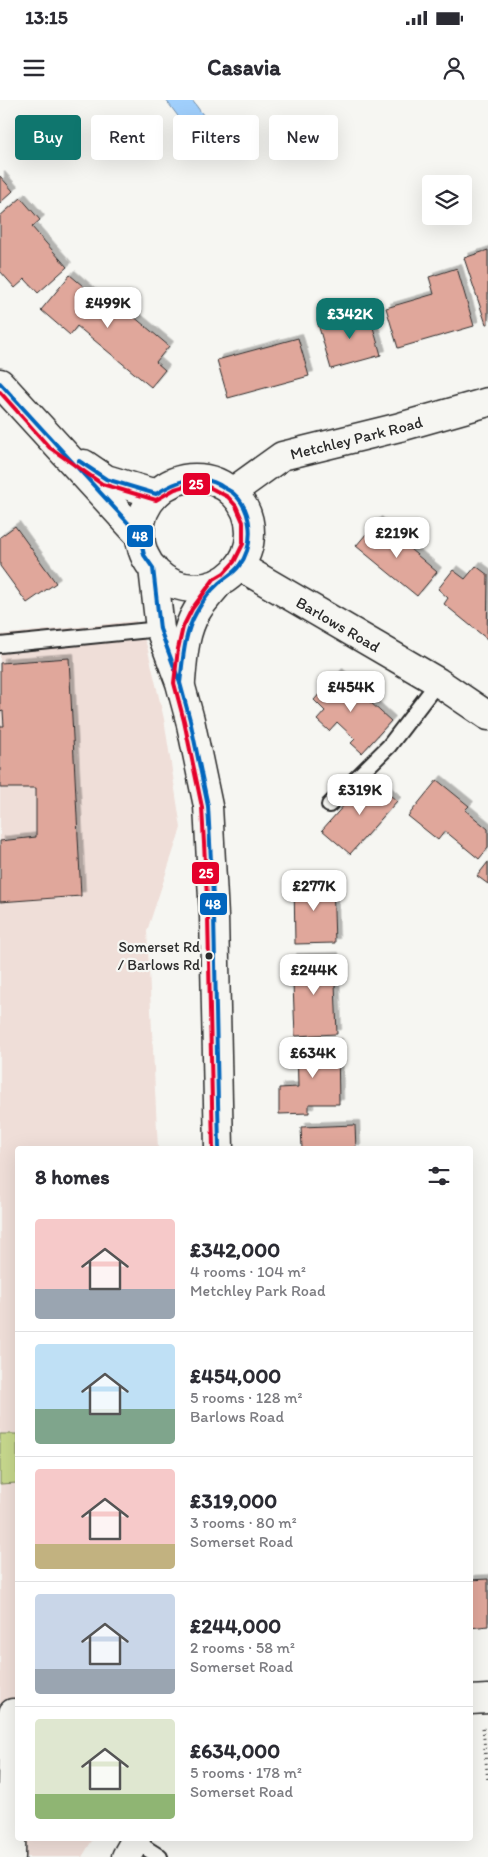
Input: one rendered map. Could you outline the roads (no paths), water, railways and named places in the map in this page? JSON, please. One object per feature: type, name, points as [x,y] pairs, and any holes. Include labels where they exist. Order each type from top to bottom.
[{"type":"street","points":[[0,383],[140,536]]},
{"type":"street","name":"Metchley Park Road","points":[[232,492],[282,456],[400,428],[488,402]]},
{"type":"street","points":[[53,442],[106,480],[156,494]]},
{"type":"street","points":[[180,683],[184,650],[189,630],[197,612],[229,574],[249,546],[250,533],[248,520],[241,503],[232,492],[207,479],[191,478],[172,483],[156,494],[143,513],[140,536],[144,555],[153,568],[166,580],[186,588],[229,574]]},
{"type":"street","points":[[153,568],[160,629],[180,683],[190,720],[208,806],[214,916],[219,1146]]},
{"type":"street","name":"Barlows Road","points":[[229,574],[438,682],[488,716]]},
{"type":"street","points":[[10,1713],[11,1857]]},
{"type":"lane","points":[[0,645],[160,629]]},
{"type":"lane","points":[[329,805],[389,746],[438,682]]},
{"type":"lane","points":[[133,1845],[160,1857]]},
{"type":"water","points":[[166,100],[192,100],[203,115],[177,115]]},
{"type":"place","name":"Somerset Rd / Barlows Rd","points":[[209,956]]}]
